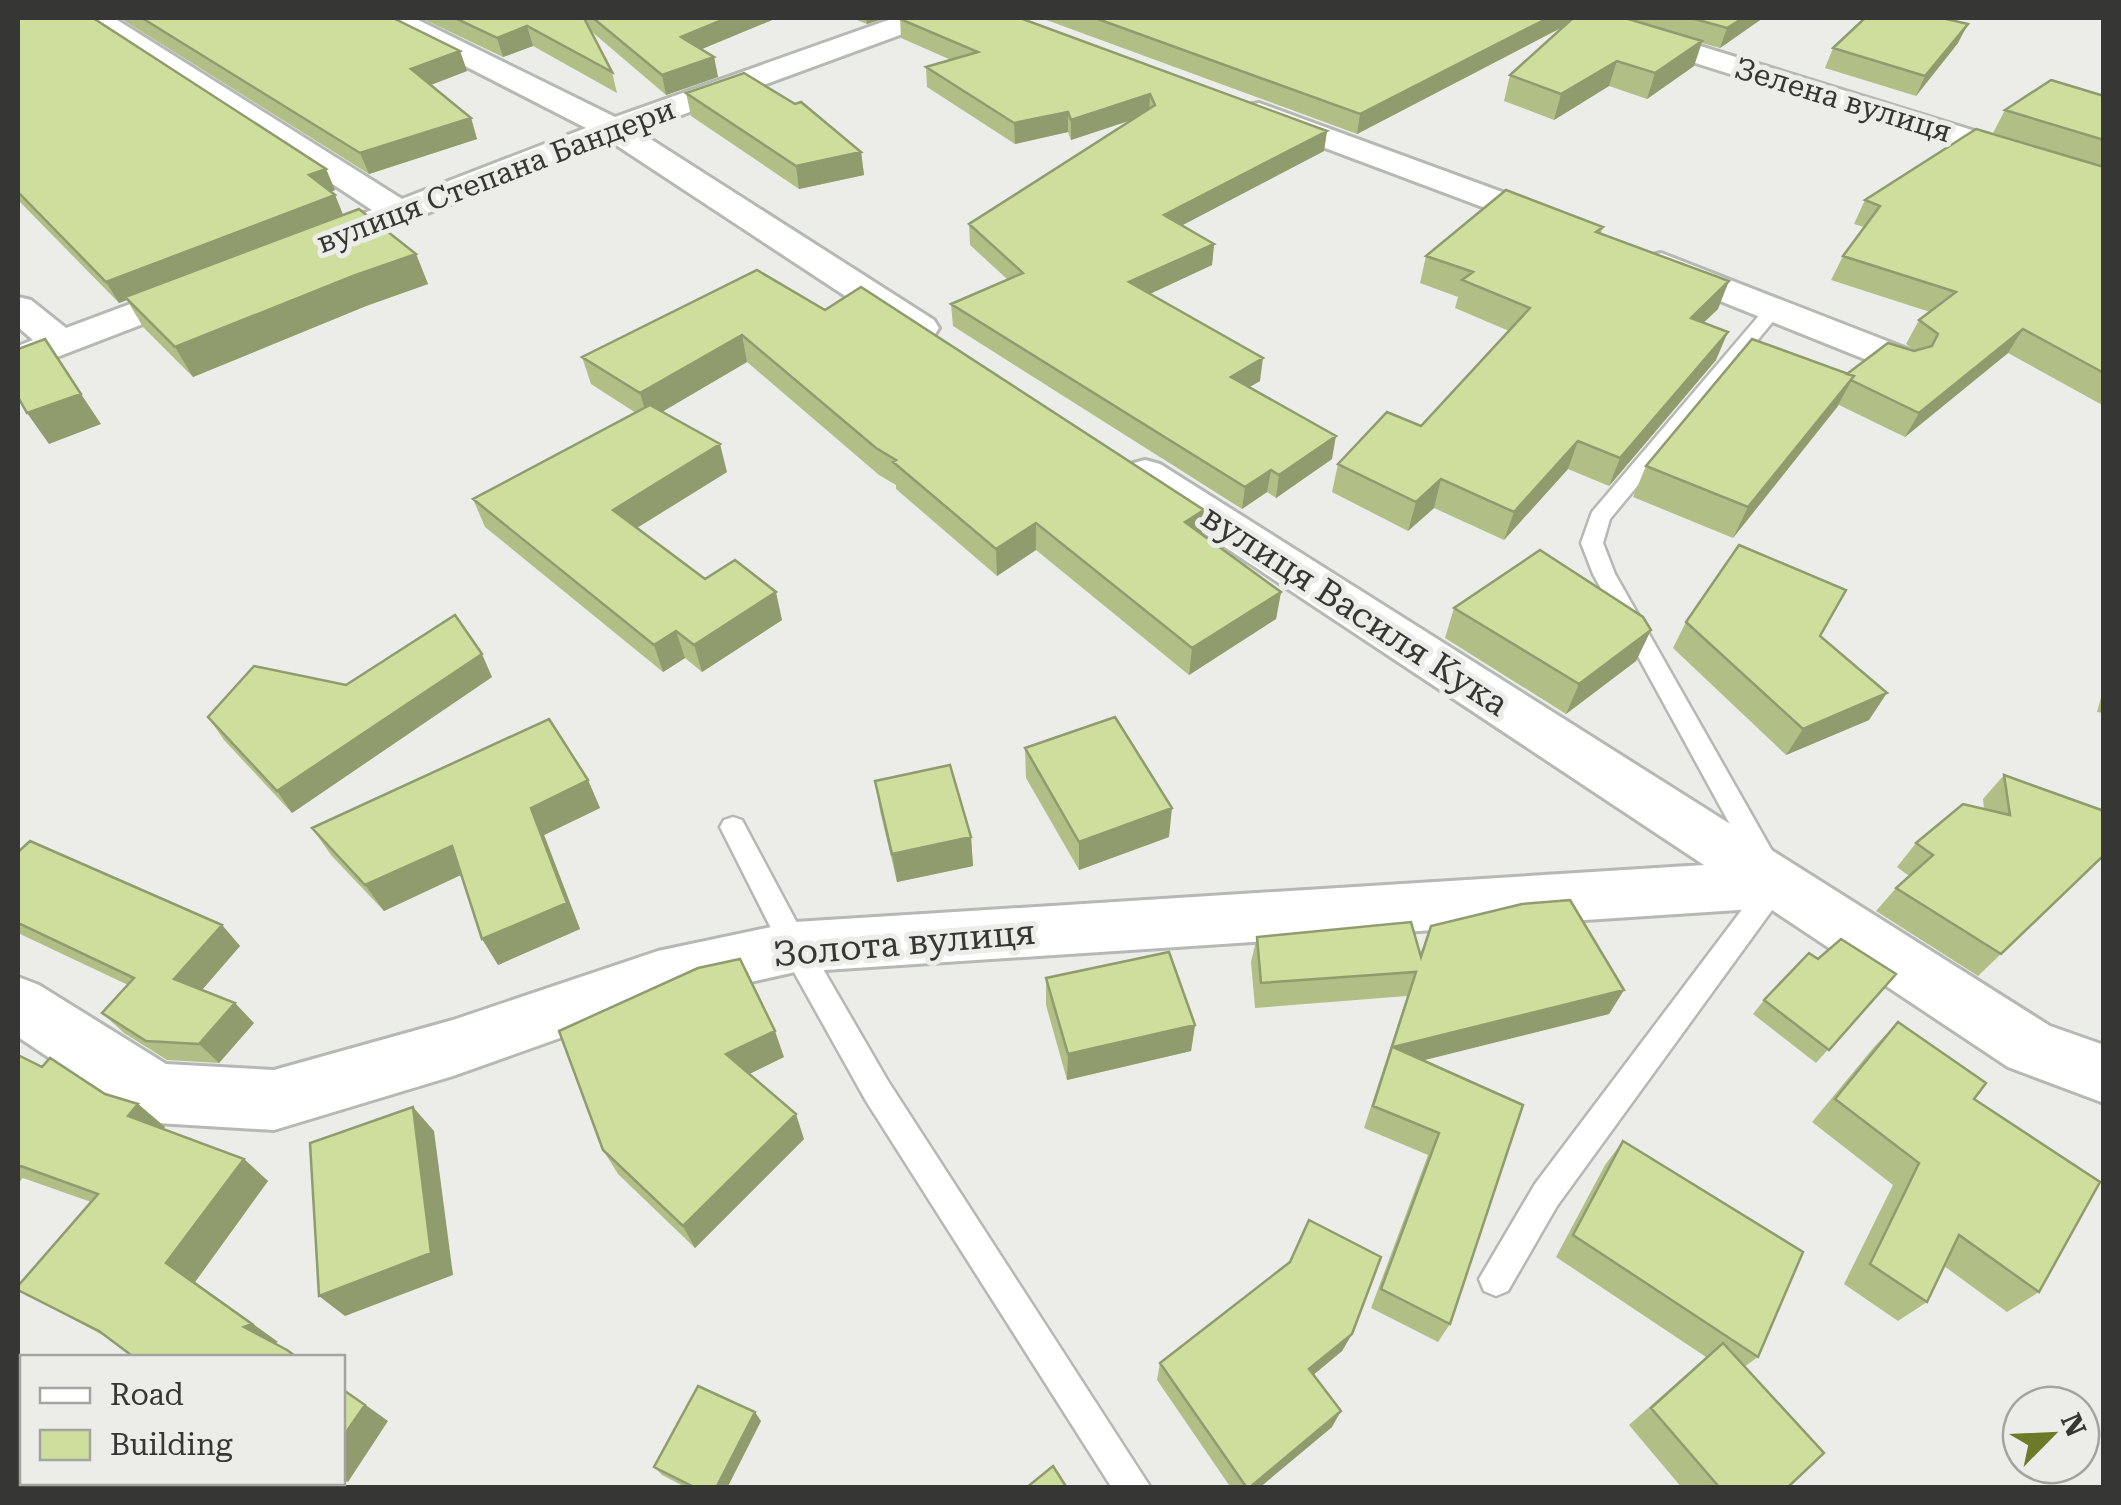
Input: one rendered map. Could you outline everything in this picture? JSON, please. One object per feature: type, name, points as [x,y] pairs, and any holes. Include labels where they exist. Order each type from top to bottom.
[{"type":"street","points":[[95,18],[400,212]]},
{"type":"street","points":[[392,18],[613,130],[962,356]]},
{"type":"street","name":"вулиця Степана Бандери","points":[[274,260],[920,18]]},
{"type":"street","name":"Зелена вулиця","points":[[1582,18],[2104,182]]},
{"type":"street","points":[[1225,99],[1590,236]]},
{"type":"street","points":[[1626,251],[1901,360]]},
{"type":"street","points":[[18,360],[239,274]]},
{"type":"street","points":[[18,308],[60,343]]},
{"type":"street","name":"вулиця Василя Кука","points":[[1112,453],[2030,1047],[2104,1074]]},
{"type":"street","name":"Золота вулиця","points":[[18,1004],[158,1093],[274,1100],[453,1048],[658,977],[795,946],[1778,884]]},
{"type":"lane","points":[[1496,1279],[1546,1196],[1778,884],[1604,574],[1592,543],[1600,517],[1774,309]]},
{"type":"lane","points":[[733,827],[877,1091],[1133,1488]]},
{"type":"building","points":[[18,18],[93,18],[326,169],[309,175],[335,195],[106,282],[18,192]]},
{"type":"building","points":[[142,18],[393,18],[460,51],[411,69],[471,118],[360,153]]},
{"type":"building","points":[[455,18],[584,18],[612,72],[527,26],[497,38]]},
{"type":"building","points":[[593,18],[727,18],[681,37],[714,57],[662,75]]},
{"type":"building","points":[[1020,18],[1327,131],[1164,215],[1214,244],[1129,282],[1263,358],[1231,377],[1336,436],[1279,475],[1271,470],[1245,487],[951,304],[1023,273],[969,224],[1155,105],[1150,94],[1071,120],[1068,112],[1014,123],[926,67],[978,52],[900,19]]},
{"type":"building","points":[[1095,18],[1548,18],[1360,114]]},
{"type":"building","points":[[1573,18],[1625,18],[1702,41],[1655,73],[1617,61],[1561,94],[1510,75]]},
{"type":"building","points":[[1691,18],[1743,18],[1727,28]]},
{"type":"building","points":[[1865,18],[1942,18],[1968,24],[1925,76],[1833,48]]},
{"type":"building","points":[[744,73],[795,104],[801,102],[861,152],[796,166],[686,93]]},
{"type":"building","points":[[2051,80],[2104,96],[2104,140],[2005,110]]},
{"type":"building","points":[[1976,129],[2104,167],[2104,373],[2023,329],[1919,413],[1851,380],[1854,376],[1847,374],[1888,343],[1914,351],[1932,346],[1938,334],[1919,320],[1956,292],[1843,256],[1880,206],[1865,200]]},
{"type":"building","points":[[1506,190],[1603,227],[1596,232],[1729,281],[1691,318],[1728,332],[1620,458],[1578,441],[1514,512],[1441,479],[1416,502],[1338,464],[1387,412],[1421,426],[1530,308],[1462,280],[1473,272],[1426,256]]},
{"type":"building","points":[[359,209],[416,254],[175,347],[125,297]]},
{"type":"building","points":[[757,270],[825,310],[861,287],[1204,510],[1185,522],[1281,592],[1192,648],[1036,523],[996,549],[893,462],[896,460],[876,448],[742,335],[640,393],[582,357]]},
{"type":"building","points":[[45,339],[81,394],[27,413],[18,397],[18,349]]},
{"type":"building","points":[[1752,339],[1854,376],[1748,507],[1646,466]]},
{"type":"building","points":[[650,405],[720,444],[613,510],[705,579],[735,560],[776,592],[694,645],[676,631],[654,645],[473,499]]},
{"type":"building","points":[[1739,545],[1846,590],[1820,636],[1887,693],[1803,729],[1686,622]]},
{"type":"building","points":[[1540,550],[1643,617],[1651,630],[1579,684],[1454,608]]},
{"type":"building","points":[[455,615],[482,654],[277,791],[208,717],[254,666],[346,685]]},
{"type":"building","points":[[1115,717],[1172,808],[1079,842],[1025,748]]},
{"type":"building","points":[[549,719],[588,780],[531,808],[567,903],[482,939],[452,846],[365,885],[312,828]]},
{"type":"building","points":[[950,765],[971,837],[892,854],[875,781]]},
{"type":"building","points":[[2004,775],[2104,811],[2104,855],[2001,954],[1896,888],[1933,855],[1916,843],[1963,804],[2010,815]]},
{"type":"building","points":[[30,841],[222,925],[174,979],[235,1003],[199,1044],[146,1041],[102,1013],[134,978],[18,923],[18,852]]},
{"type":"building","points":[[1570,900],[1624,990],[1393,1047],[1523,1105],[1450,1324],[1381,1289],[1439,1133],[1373,1106],[1416,972],[1261,983],[1257,937],[1411,922],[1421,957],[1431,926],[1522,904]]},
{"type":"building","points":[[1841,939],[1896,974],[1829,1050],[1764,1000],[1809,953],[1818,959]]},
{"type":"building","points":[[1169,952],[1195,1025],[1068,1054],[1046,978]]},
{"type":"building","points":[[740,959],[775,1031],[726,1054],[796,1114],[683,1226],[603,1150],[559,1031],[698,968]]},
{"type":"building","points":[[1898,1022],[1986,1083],[1974,1099],[2100,1182],[2039,1292],[1959,1235],[1927,1302],[1870,1264],[1919,1163],[1835,1099]]},
{"type":"building","points":[[18,1055],[42,1067],[50,1058],[105,1094],[138,1104],[128,1116],[244,1159],[166,1263],[252,1324],[244,1327],[294,1355],[131,1355],[99,1331],[18,1290],[98,1194],[18,1165]]},
{"type":"building","points":[[413,1107],[431,1253],[319,1296],[310,1143]]},
{"type":"building","points":[[1623,1141],[1803,1252],[1758,1357],[1573,1235]]},
{"type":"building","points":[[1309,1220],[1381,1257],[1352,1334],[1309,1369],[1341,1411],[1247,1488],[1160,1363],[1290,1262]]},
{"type":"building","points":[[1723,1343],[1824,1453],[1787,1488],[1720,1488],[1651,1408]]},
{"type":"building","points":[[698,1386],[755,1412],[716,1488],[696,1488],[654,1467]]},
{"type":"building","points":[[345,1391],[365,1405],[345,1434]]},
{"type":"building","points":[[1053,1466],[1067,1488],[1026,1488]]}]
